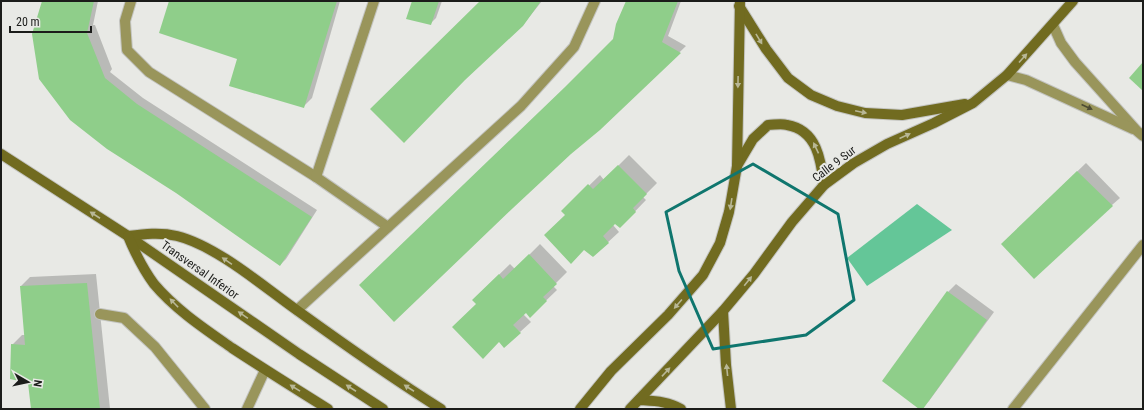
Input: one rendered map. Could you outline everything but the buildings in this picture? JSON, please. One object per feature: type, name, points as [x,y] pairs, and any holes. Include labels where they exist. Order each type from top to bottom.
[{"type":"main road","name":"Calle 9 Sur","points":[[630,409],[723,311],[754,274],[792,222],[824,185],[854,163],[887,144],[934,123],[973,103],[1007,75],[1073,1]]},
{"type":"main road","points":[[740,3],[766,49],[788,78],[811,95],[837,106],[865,113],[902,114],[973,103]]},
{"type":"main road","points":[[580,409],[611,371],[668,315],[703,274],[720,243],[729,212],[737,166],[740,3]]},
{"type":"main road","points":[[737,166],[753,139],[768,125],[787,124],[804,132],[815,144],[821,162],[824,185]]},
{"type":"main road","name":"Transversal Inferior","points":[[1,154],[128,236],[299,354],[383,409]]},
{"type":"main road","points":[[328,409],[203,329],[179,309],[155,284],[138,260],[128,236],[152,233],[177,236],[200,245],[230,262],[374,366],[441,409]]},
{"type":"main road","points":[[723,311],[726,365],[731,409]]},
{"type":"main road","points":[[639,400],[660,401],[681,409]]},
{"type":"lane","points":[[131,1],[125,21],[127,50],[149,72],[316,177],[388,227]]},
{"type":"lane","points":[[316,177],[374,1]]},
{"type":"lane","points":[[297,310],[526,100],[574,47],[595,1]]},
{"type":"lane","points":[[1053,25],[1062,43],[1075,62],[1140,133]]},
{"type":"lane","points":[[1007,75],[1026,80],[1140,133]]},
{"type":"lane","points":[[1013,409],[1143,245]]},
{"type":"lane","points":[[100,314],[124,318],[155,347],[205,409]]},
{"type":"lane","points":[[247,409],[265,370]]},
{"type":"highlighted area","points":[[753,164],[838,214],[854,300],[806,335],[713,349],[679,271],[666,212]]},
{"type":"shaded area","points":[[917,204],[952,230],[867,286],[847,258]]}]
